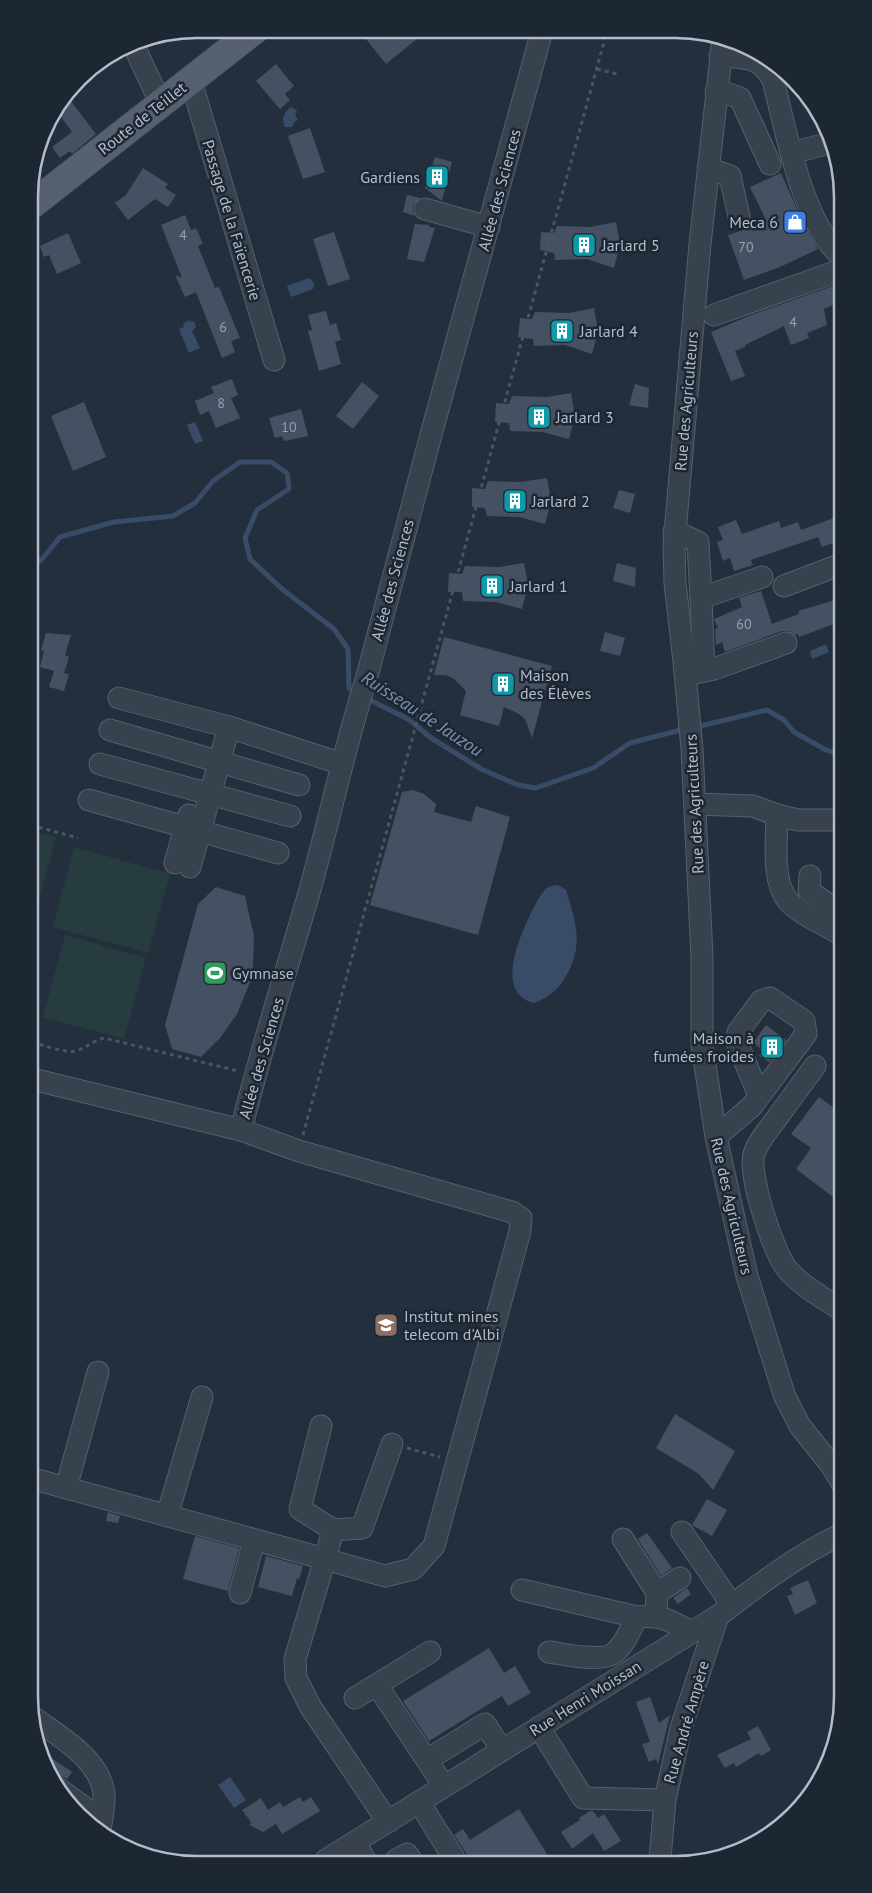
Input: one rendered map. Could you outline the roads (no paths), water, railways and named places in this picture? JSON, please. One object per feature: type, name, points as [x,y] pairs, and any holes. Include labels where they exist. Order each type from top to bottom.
[{"type":"main road","name":"Route de Teillet","points":[[38,200],[245,38]]},
{"type":"street","name":"Allée des Sciences","points":[[242,1130],[259,1064],[308,898],[355,712],[366,680],[540,38]]},
{"type":"street","points":[[727,49],[749,56]]},
{"type":"street","name":"Rue des Agriculteurs","points":[[727,49],[708,168],[674,531],[674,583],[695,673],[689,714],[702,957],[702,1045],[716,1137],[747,1276],[785,1397],[800,1426],[834,1466]]},
{"type":"street","points":[[136,50],[161,104]]},
{"type":"street","points":[[765,66],[773,80],[803,191],[815,220],[834,247]]},
{"type":"street","name":"Passage de la Faïencerie","points":[[191,81],[274,360]]},
{"type":"street","points":[[721,92],[740,98],[770,164]]},
{"type":"street","points":[[792,153],[825,144]]},
{"type":"street","points":[[708,168],[730,176],[739,216]]},
{"type":"street","points":[[425,209],[489,227]]},
{"type":"street","points":[[714,314],[834,272]]},
{"type":"street","points":[[674,531],[698,542],[700,598],[695,673],[714,669],[786,643]]},
{"type":"street","points":[[784,586],[834,567]]},
{"type":"street","points":[[700,598],[762,578]]},
{"type":"street","points":[[119,698],[222,725],[342,764]]},
{"type":"street","points":[[182,865],[222,725]]},
{"type":"street","points":[[110,730],[299,785]]},
{"type":"street","points":[[100,764],[290,816]]},
{"type":"street","points":[[89,800],[278,853]]},
{"type":"street","points":[[695,804],[753,806],[798,820],[834,820]]},
{"type":"street","points":[[777,815],[776,874],[788,900],[801,911],[834,930]]},
{"type":"street","points":[[810,876],[809,891],[834,909]]},
{"type":"street","points":[[815,1066],[766,1134],[754,1154],[753,1168],[756,1187],[780,1258],[795,1277],[834,1304]]},
{"type":"street","points":[[38,1080],[242,1130],[298,1151],[512,1212],[521,1218],[520,1231],[434,1546],[413,1569],[385,1576],[38,1480]]},
{"type":"street","points":[[716,1137],[752,1106],[759,1096]]},
{"type":"street","points":[[66,1488],[98,1372]]},
{"type":"street","points":[[168,1516],[202,1396]]},
{"type":"street","points":[[321,1426],[300,1509],[333,1530],[362,1528],[392,1444]]},
{"type":"street","points":[[333,1530],[294,1659],[296,1678],[310,1706],[388,1822]]},
{"type":"street","points":[[682,1532],[725,1610]]},
{"type":"street","name":"Rue Henri Moissan","points":[[343,1856],[360,1852],[388,1822],[691,1632],[725,1610],[765,1580],[834,1538]]},
{"type":"street","points":[[622,1539],[657,1593]]},
{"type":"street","points":[[240,1594],[254,1540]]},
{"type":"street","points":[[549,1652],[588,1658],[613,1654],[646,1616],[657,1593],[680,1578]]},
{"type":"street","points":[[522,1590],[670,1620],[691,1632]]},
{"type":"street","name":"Rue André Ampère","points":[[660,1856],[665,1800],[681,1728],[725,1610]]},
{"type":"street","points":[[355,1698],[430,1652]]},
{"type":"street","points":[[377,1685],[444,1786]]},
{"type":"street","points":[[40,1723],[76,1750],[96,1770],[104,1795],[101,1823]]},
{"type":"street","points":[[427,1760],[485,1724],[502,1750]]},
{"type":"street","points":[[539,1727],[583,1798],[665,1800]]},
{"type":"street","points":[[44,1739],[73,1759],[96,1770]]},
{"type":"street","points":[[419,1802],[453,1856]]},
{"type":"street","points":[[80,1804],[88,1810],[92,1816]]},
{"type":"water","points":[[291,107],[297,110],[295,115],[298,120],[294,122],[292,127],[285,127],[284,116]]},
{"type":"water","points":[[309,278],[314,283],[313,289],[291,297],[287,286]]},
{"type":"water","points":[[190,320],[191,322],[194,321],[196,327],[192,331],[200,348],[189,353],[179,329],[184,327],[183,323]]},
{"type":"water","points":[[195,422],[203,441],[195,444],[187,425]]},
{"type":"water","points":[[826,644],[829,652],[812,659],[810,651]]},
{"type":"water","points":[[558,885],[566,890],[573,913],[577,944],[575,954],[572,965],[560,985],[548,996],[534,1003],[522,997],[515,987],[512,975],[517,947],[532,911],[542,893],[550,886]]},
{"type":"water","points":[[230,1777],[246,1800],[234,1808],[218,1785]]},
{"type":"waterway","name":"Ruisseau de Jauzou","points":[[38,562],[60,537],[114,522],[173,516],[195,503],[213,481],[240,462],[271,462],[287,473],[289,489],[257,510],[245,538],[250,559],[282,589],[334,629],[348,649],[349,688],[356,693]]},
{"type":"waterway","name":"Ruisseau de Jauzou","points":[[366,698],[408,719],[431,738],[483,770],[518,785],[536,788],[593,768],[630,743],[685,729]]},
{"type":"waterway","name":"Ruisseau de Jauzou","points":[[696,727],[767,710],[784,720],[794,732],[826,750],[834,752]]},
{"type":"place","name":"Gardiens","points":[[437,177]]},
{"type":"place","name":"Meca 6","points":[[795,222]]},
{"type":"place","name":"Jarlard 5","points":[[584,245]]},
{"type":"place","name":"Jarlard 4","points":[[562,331]]},
{"type":"place","name":"Jarlard 3","points":[[539,417]]},
{"type":"place","name":"Jarlard 2","points":[[515,501]]},
{"type":"place","name":"Jarlard 1","points":[[492,586]]},
{"type":"place","name":"Maison des Élèves","points":[[503,684]]},
{"type":"place","name":"Gymnase","points":[[215,973]]},
{"type":"place","name":"Maison à fumées froides","points":[[772,1047]]},
{"type":"place","name":"Institut mines telecom d'Albi","points":[[386,1325]]}]
